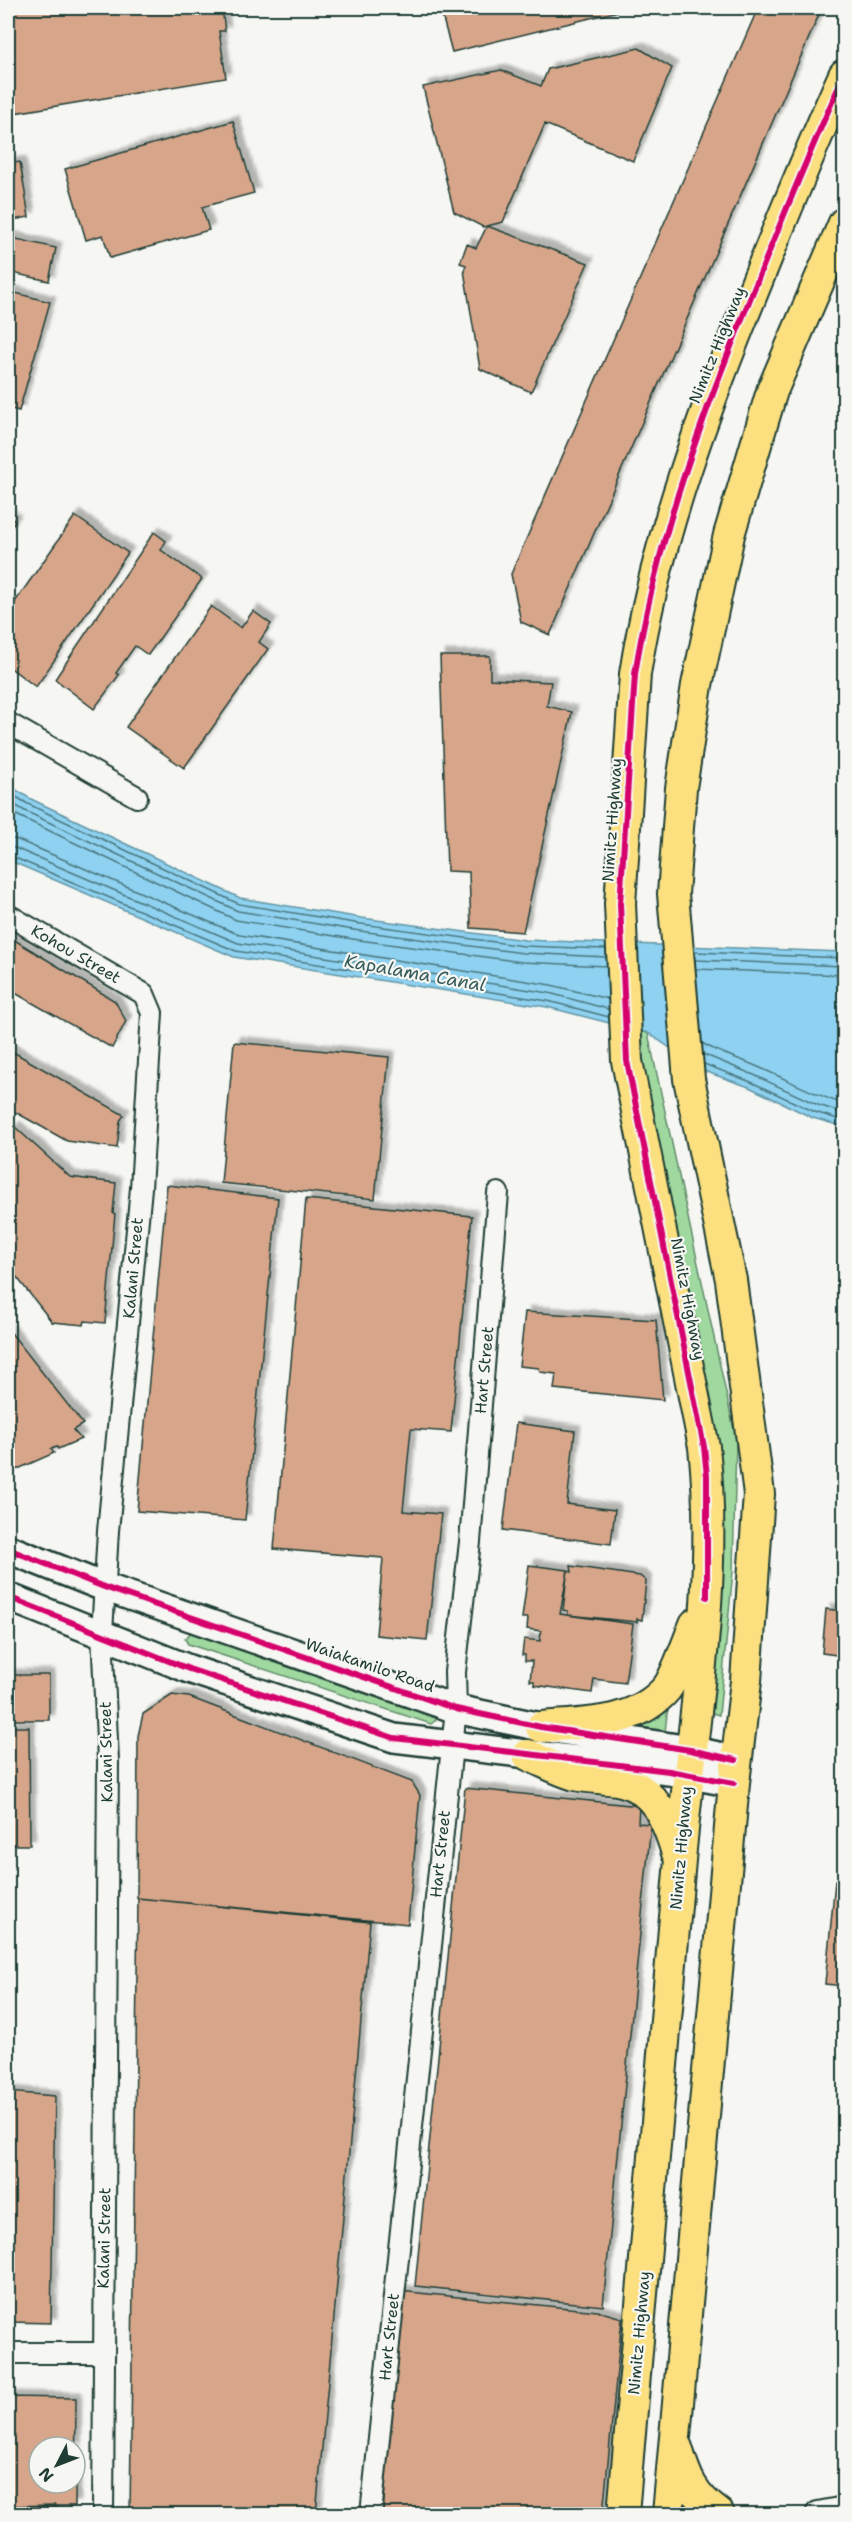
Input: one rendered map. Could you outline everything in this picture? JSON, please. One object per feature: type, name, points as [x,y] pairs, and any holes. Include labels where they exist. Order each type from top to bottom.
[{"type":"main road","name":"Nimitz Highway","points":[[623,2514],[689,1763],[707,1597],[707,1476],[704,1447],[627,1062],[620,904],[635,674],[640,637],[670,513],[714,385],[844,75]]},
{"type":"main road","points":[[668,2514],[728,1873],[735,1772],[746,1681],[759,1494],[731,1280],[689,1079],[673,894],[681,788],[694,708],[729,535],[772,391],[844,223]]},
{"type":"main road","name":"Waiakamilo Road","points":[[8,1549],[104,1587],[456,1709],[735,1772]]},
{"type":"main road","name":"Waiakamilo Road","points":[[8,1596],[189,1669],[394,1738],[669,1771],[689,1763]]},
{"type":"main road","points":[[541,1727],[610,1720],[640,1710],[668,1688],[707,1597]]},
{"type":"main road","points":[[528,1755],[575,1775],[618,1780],[636,1786],[654,1800],[668,1822],[680,1862]]},
{"type":"main road","points":[[674,2439],[688,2482],[697,2495],[719,2514]]},
{"type":"street","points":[[8,723],[137,797]]},
{"type":"street","name":"Kohou Street","points":[[8,915],[144,994]]},
{"type":"street","name":"Kalani Street","points":[[103,2514],[108,1761],[102,1633],[104,1587],[141,1188],[152,1013],[144,994]]},
{"type":"street","name":"Hart Street","points":[[371,2514],[456,1709],[455,1672],[470,1542],[498,1193]]},
{"type":"street","points":[[8,2353],[103,2353]]},
{"type":"street","points":[[818,2514],[844,2509]]},
{"type":"green space","points":[[624,1027],[648,1033],[736,1439],[733,1571],[719,1715],[708,1712],[721,1575]]},
{"type":"green space","points":[[192,1631],[436,1716],[436,1720],[431,1724],[188,1644],[185,1639]]},
{"type":"green space","points":[[670,1688],[665,1732],[621,1728]]},
{"type":"water","name":"Kapalama Canal","points":[[8,785],[31,799],[240,898],[362,918],[525,940],[844,952],[844,1127],[813,1118],[749,1087],[704,1071],[648,1033],[547,1007],[234,957],[8,860]]},
{"type":"building","points":[[8,8],[222,8],[225,31],[219,31],[226,78],[8,114]]},
{"type":"building","points":[[440,8],[631,8],[452,52]]},
{"type":"building","points":[[758,8],[821,10],[550,635],[521,622],[511,574]]},
{"type":"building","points":[[639,48],[672,68],[633,161],[545,124],[503,222],[483,227],[454,212],[423,87],[501,70],[541,86],[548,69]]},
{"type":"building","points":[[233,121],[254,193],[202,207],[209,230],[110,258],[103,235],[86,240],[65,169]]},
{"type":"building","points":[[20,162],[29,217],[8,221],[8,164]]},
{"type":"building","points":[[487,226],[588,263],[531,392],[480,369],[464,270],[466,265],[460,263],[467,244],[476,248]]},
{"type":"building","points":[[8,237],[56,248],[49,281],[8,272]]},
{"type":"building","points":[[8,291],[50,302],[19,411],[8,408]]},
{"type":"building","points":[[8,515],[15,521],[8,531]]},
{"type":"building","points":[[75,516],[128,553],[36,687],[8,666],[8,612]]},
{"type":"building","points":[[154,532],[166,541],[161,550],[202,579],[148,655],[135,646],[116,673],[119,675],[94,709],[55,679]]},
{"type":"building","points":[[211,606],[241,628],[253,611],[271,624],[259,642],[268,649],[184,768],[126,727]]},
{"type":"building","points":[[440,656],[490,656],[490,679],[551,682],[547,706],[572,712],[523,932],[471,928],[469,872],[447,871]]},
{"type":"building","points":[[8,936],[115,1001],[126,1021],[112,1048],[8,989]]},
{"type":"building","points":[[234,1042],[389,1057],[375,1199],[221,1183]]},
{"type":"building","points":[[8,1049],[124,1115],[120,1121],[117,1148],[67,1141],[8,1108]]},
{"type":"building","points":[[15,1127],[70,1177],[116,1183],[105,1323],[85,1321],[84,1325],[52,1322],[8,1266],[8,1133]]},
{"type":"building","points":[[167,1185],[278,1198],[245,1520],[137,1511]]},
{"type":"building","points":[[306,1199],[472,1216],[451,1432],[411,1429],[403,1511],[441,1514],[427,1640],[376,1635],[383,1558],[274,1549]]},
{"type":"building","points":[[525,1312],[656,1320],[663,1400],[554,1389],[556,1374],[540,1372],[539,1368],[519,1366]]},
{"type":"building","points":[[8,1329],[83,1424],[73,1430],[81,1439],[58,1449],[57,1447],[51,1449],[54,1453],[9,1473],[8,1470]]},
{"type":"building","points":[[516,1423],[575,1431],[567,1504],[615,1510],[611,1544],[503,1530]]},
{"type":"building","points":[[529,1565],[568,1570],[560,1614],[633,1624],[625,1683],[594,1679],[592,1693],[534,1685],[534,1681],[530,1681],[532,1661],[525,1661],[525,1655],[522,1655],[524,1639],[540,1641],[541,1631],[527,1629],[528,1618],[522,1618]]},
{"type":"building","points":[[571,1566],[640,1576],[646,1581],[642,1620],[637,1619],[637,1622],[568,1615],[568,1611],[563,1610],[567,1576],[568,1571],[572,1572]]},
{"type":"building","points":[[826,1609],[844,1611],[844,1656],[822,1653]]},
{"type":"building","points":[[8,1675],[49,1675],[49,1720],[8,1720]]},
{"type":"building","points":[[172,1695],[189,1697],[412,1782],[420,1795],[408,1924],[137,1898],[138,1736],[143,1714]]},
{"type":"building","points":[[8,1727],[29,1727],[30,1845],[8,1845]]},
{"type":"building","points":[[465,1788],[639,1806],[638,1823],[651,1824],[603,2306],[415,2286]]},
{"type":"building","points":[[835,1881],[844,1882],[844,1986],[825,1984]]},
{"type":"building","points":[[138,1898],[370,1922],[316,2514],[130,2514]]},
{"type":"building","points":[[8,2092],[55,2096],[51,2323],[8,2322]]},
{"type":"building","points":[[399,2291],[598,2311],[622,2318],[603,2514],[383,2514]]},
{"type":"building","points":[[8,2397],[76,2398],[76,2435],[27,2435],[27,2495],[75,2495],[75,2506],[8,2506]]},
{"type":"building","points":[[55,2505],[55,2514],[8,2514],[8,2506]]},
{"type":"cycle path","points":[[707,1597],[707,1476],[704,1447],[627,1061],[620,904],[635,674],[655,574],[700,428],[777,232],[844,75]]},
{"type":"cycle path","points":[[8,1549],[104,1587],[456,1709],[541,1727],[690,1750],[736,1760]]},
{"type":"cycle path","points":[[8,1597],[189,1669],[394,1738],[669,1771],[734,1783]]}]
